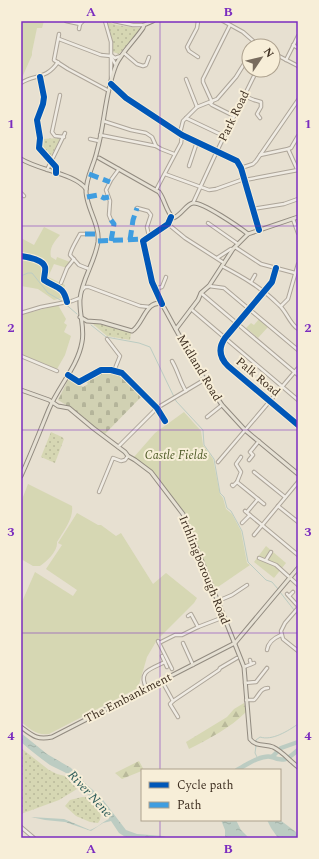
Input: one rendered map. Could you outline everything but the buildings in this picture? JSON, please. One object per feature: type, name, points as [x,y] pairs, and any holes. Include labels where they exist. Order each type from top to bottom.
[{"type":"main road","points":[[21,476],[52,403],[68,375],[82,341],[80,298],[97,246],[98,234],[90,209],[86,189],[89,174],[100,141],[109,91],[116,65],[144,25],[153,21]]},
{"type":"main road","points":[[97,152],[99,158],[156,190],[164,200],[172,217]]},
{"type":"main road","points":[[94,161],[99,158]]},
{"type":"main road","points":[[21,159],[81,184],[86,189]]},
{"type":"main road","points":[[81,184],[88,181]]},
{"type":"main road","points":[[193,203],[227,218],[248,234]]},
{"type":"main road","name":"Park Road","points":[[172,217],[175,218],[193,203]]},
{"type":"main road","points":[[176,329],[201,293],[209,286],[235,247],[248,234],[298,217]]},
{"type":"main road","points":[[80,316],[87,321],[101,322],[132,331],[137,327],[151,307],[156,304],[162,304]]},
{"type":"main road","name":"Midland Road","points":[[162,304],[204,380],[222,405],[245,430],[298,474]]},
{"type":"main road","points":[[82,326],[87,321]]},
{"type":"main road","name":"Irthlingborough Road","points":[[21,390],[61,407],[69,408],[125,452],[128,456],[151,472],[179,508],[244,666],[250,739],[254,743],[275,748],[298,767]]},
{"type":"main road","points":[[235,643],[298,568]]},
{"type":"main road","points":[[230,633],[235,636],[240,636]]},
{"type":"main road","name":"The Embankment","points":[[21,727],[33,736],[40,739],[52,737],[235,643]]},
{"type":"street","points":[[66,21],[80,24]]},
{"type":"street","points":[[79,29],[80,24],[83,21]]},
{"type":"street","points":[[114,21],[133,25],[144,25]]},
{"type":"street","points":[[198,21],[197,28],[187,47],[189,51],[198,57]]},
{"type":"street","points":[[223,21],[243,32],[249,38]]},
{"type":"street","points":[[106,22],[111,42],[111,83],[126,98],[181,134],[237,161],[241,168],[259,230]]},
{"type":"street","points":[[230,25],[202,79],[212,105],[234,116]]},
{"type":"street","points":[[59,34],[54,60],[109,91]]},
{"type":"street","points":[[286,60],[298,36]]},
{"type":"street","points":[[59,39],[101,55],[111,55],[116,58],[121,56]]},
{"type":"street","points":[[293,45],[298,48]]},
{"type":"street","points":[[124,52],[137,64],[144,66],[146,65],[149,57]]},
{"type":"street","points":[[111,55],[116,65]]},
{"type":"street","points":[[281,57],[298,66]]},
{"type":"street","points":[[21,83],[25,80],[40,77],[50,71],[58,62]]},
{"type":"street","points":[[156,190],[166,174],[174,154],[181,143],[182,124],[186,118],[198,107],[217,99],[241,69]]},
{"type":"street","points":[[40,77],[44,97],[37,120],[40,138],[39,148],[57,168],[56,173]]},
{"type":"street","name":"Park Road","points":[[193,203],[253,78]]},
{"type":"street","points":[[186,79],[198,107]]},
{"type":"street","points":[[60,95],[52,132],[55,136],[64,137]]},
{"type":"street","points":[[244,96],[261,102],[261,107],[257,114],[260,118]]},
{"type":"street","points":[[241,168],[253,164],[260,156],[298,100]]},
{"type":"street","points":[[186,118],[224,136]]},
{"type":"street","points":[[104,121],[131,130],[146,133],[152,137],[156,146]]},
{"type":"street","points":[[47,170],[66,133]]},
{"type":"street","points":[[100,136],[156,146],[174,154]]},
{"type":"street","points":[[260,156],[290,148],[298,136]]},
{"type":"street","points":[[90,139],[100,141]]},
{"type":"street","points":[[188,166],[197,142]]},
{"type":"street","points":[[166,174],[209,190],[216,189],[244,180],[298,169],[288,149]]},
{"type":"street","points":[[111,220],[108,215],[110,201],[106,190],[119,169]]},
{"type":"street","points":[[21,193],[24,196]]},
{"type":"street","points":[[254,210],[284,204],[298,199]]},
{"type":"street","points":[[137,208],[148,211],[151,215],[147,228],[149,236],[167,224],[172,217]]},
{"type":"street","points":[[293,219],[298,233]]},
{"type":"street","points":[[208,223],[235,247],[258,263],[295,273]]},
{"type":"street","points":[[167,224],[185,238],[217,258],[223,264],[264,291],[281,306],[297,327]]},
{"type":"street","points":[[86,234],[80,234],[71,250],[70,255],[79,265],[89,270]]},
{"type":"street","name":"Midland Road","points":[[149,236],[143,240],[143,243],[154,289],[162,304]]},
{"type":"street","points":[[217,258],[235,247]]},
{"type":"street","points":[[62,283],[67,268],[74,259]]},
{"type":"street","points":[[281,306],[288,299],[298,264]]},
{"type":"street","points":[[225,338],[272,282],[276,268]]},
{"type":"street","points":[[251,282],[255,275]]},
{"type":"street","points":[[154,289],[162,286],[166,277]]},
{"type":"street","points":[[209,286],[224,288],[298,350]]},
{"type":"street","points":[[82,291],[85,287],[89,287],[140,306],[151,307]]},
{"type":"street","points":[[201,293],[298,374]]},
{"type":"street","points":[[156,304],[157,295]]},
{"type":"street","points":[[21,313],[80,298]]},
{"type":"street","points":[[72,301],[80,305]]},
{"type":"street","points":[[140,306],[144,310],[144,316]]},
{"type":"street","points":[[191,309],[298,400]]},
{"type":"street","name":"Palk Road","points":[[225,338],[220,350],[223,360],[298,425]]},
{"type":"street","points":[[107,339],[120,356],[114,371]]},
{"type":"street","points":[[21,356],[56,371]]},
{"type":"street","points":[[170,365],[173,362],[181,383],[186,391]]},
{"type":"street","points":[[218,462],[298,368]]},
{"type":"street","points":[[68,375],[79,382],[101,370],[122,373],[157,408],[165,421]]},
{"type":"street","points":[[118,447],[157,408],[204,380]]},
{"type":"street","points":[[207,417],[222,405]]},
{"type":"street","points":[[249,460],[253,455],[250,452],[259,441]]},
{"type":"street","points":[[99,492],[113,458],[121,462],[128,456]]},
{"type":"street","points":[[232,485],[233,486],[237,482],[241,471],[236,463],[241,457]]},
{"type":"street","points":[[254,472],[285,498]]},
{"type":"street","points":[[237,482],[264,504]]},
{"type":"street","points":[[254,535],[298,482]]},
{"type":"street","points":[[258,499],[246,512],[298,555]]},
{"type":"street","points":[[278,506],[298,522]]},
{"type":"street","points":[[242,523],[250,515]]},
{"type":"street","points":[[266,560],[271,552]]},
{"type":"street","points":[[259,558],[276,565],[298,585]]},
{"type":"street","points":[[218,601],[232,595],[247,585]]},
{"type":"street","points":[[293,592],[288,595],[298,608],[282,628],[281,635],[286,643],[298,652]]},
{"type":"street","points":[[188,616],[191,614],[198,627]]},
{"type":"street","points":[[172,669],[159,642],[175,635],[182,635],[224,617]]},
{"type":"street","points":[[266,647],[274,639],[281,635]]},
{"type":"street","points":[[183,643],[193,665]]},
{"type":"street","points":[[162,656],[167,666]]},
{"type":"street","points":[[178,717],[170,704],[173,701],[237,658]]},
{"type":"street","points":[[244,666],[253,663],[250,660]]},
{"type":"street","points":[[147,689],[143,681],[143,676],[145,673],[165,662]]},
{"type":"street","points":[[245,683],[256,682],[267,668]]},
{"type":"street","points":[[162,681],[173,701]]},
{"type":"street","points":[[246,700],[254,700],[261,691],[268,688]]},
{"type":"street","points":[[21,826],[34,838]]},
{"type":"green space","points":[[21,21],[44,21],[42,28],[37,28],[32,55],[21,80]]},
{"type":"green space","points":[[109,22],[116,25],[139,28],[139,31],[119,54],[113,52],[107,23]]},
{"type":"green space","points":[[61,138],[50,158],[41,149],[41,139]]},
{"type":"green space","points":[[44,227],[60,235],[51,248],[51,257],[56,260],[57,257],[70,262],[67,268],[54,264],[48,277],[65,285],[62,298],[54,300],[38,289],[21,286],[21,238],[34,245]]},
{"type":"green space","points":[[58,305],[66,319],[64,323],[67,325],[64,332],[71,336],[65,355],[57,369],[21,354],[21,315]]},
{"type":"green space","points":[[259,319],[268,327],[258,338],[246,328],[251,323],[254,325]]},
{"type":"green space","points":[[92,322],[131,333],[130,340],[107,336]]},
{"type":"green space","points":[[106,371],[122,376],[142,396],[104,435],[71,408],[58,400],[69,378],[83,387],[88,384],[85,380],[97,373]]},
{"type":"green space","name":"Castle Fields","points":[[184,412],[201,431],[203,445],[213,459],[220,494],[223,498],[226,509],[232,514],[241,531],[247,563],[250,565],[215,589],[184,512],[157,477],[134,457],[155,433]]},
{"type":"green space","points":[[51,432],[64,439],[55,463],[41,457]]},
{"type":"green space","points":[[28,484],[72,506],[70,520],[57,542],[56,549],[49,559],[40,566],[33,566],[21,559],[21,502]]},
{"type":"green space","points":[[77,513],[98,525],[101,525],[116,536],[121,533],[153,584],[166,573],[197,598],[194,603],[157,640],[147,657],[138,688],[49,734],[41,734],[27,727],[21,722],[21,604],[35,572],[73,596],[77,590],[46,569],[62,545],[58,543]]},
{"type":"green space","points":[[266,546],[286,563],[274,578],[254,562]]},
{"type":"green space","points":[[244,703],[246,712],[240,718],[219,733],[189,749],[186,742],[227,717],[234,709]]},
{"type":"green space","points":[[21,748],[49,770],[65,776],[77,789],[59,800],[21,814]]},
{"type":"green space","points":[[139,761],[143,769],[122,779],[115,773]]},
{"type":"green space","points":[[86,797],[101,813],[98,823],[90,822],[76,816],[65,806],[70,800]]},
{"type":"water","name":"River Nene","points":[[21,733],[47,754],[71,768],[100,796],[126,830],[137,834],[170,838],[127,838],[119,833],[111,821],[103,823],[91,831],[65,822],[31,817],[64,819],[90,830],[109,819],[95,801],[68,775],[50,765],[21,742]]},
{"type":"water","points":[[221,821],[236,821],[241,830],[249,838],[226,838]]},
{"type":"water","points":[[268,821],[281,821],[296,832],[298,838],[278,838]]},
{"type":"waterway","points":[[21,276],[32,273],[48,293],[62,301],[77,314]]},
{"type":"waterway","points":[[91,325],[106,337],[139,343],[150,347],[176,401],[203,430],[204,445],[214,459],[220,493],[224,497],[227,508],[231,511],[242,531],[248,562],[266,580],[272,582],[278,589]]},
{"type":"waterway","points":[[280,592],[298,615]]},
{"type":"waterway","points":[[256,742],[256,740],[260,737],[270,738],[285,732],[298,724]]},
{"type":"waterway","points":[[239,769],[259,758],[268,756],[272,757],[281,748],[298,742]]},
{"type":"waterway","points":[[256,746],[255,753],[258,759]]},
{"type":"waterway","points":[[272,757],[283,760],[298,750]]},
{"type":"marked path","points":[[89,174],[110,182]]},
{"type":"marked path","points":[[87,197],[98,195],[104,198],[109,197]]},
{"type":"marked path","points":[[130,240],[133,220],[137,208]]},
{"type":"marked path","points":[[111,220],[114,224],[111,241]]},
{"type":"marked path","points":[[85,234],[98,234]]},
{"type":"marked path","points":[[98,241],[144,239]]},
{"type":"cycle path","points":[[40,77],[44,97],[37,120],[40,138],[39,148],[56,167],[56,173]]},
{"type":"cycle path","points":[[111,84],[126,98],[182,135],[237,161],[241,168],[259,230]]},
{"type":"cycle path","points":[[162,304],[152,282],[143,241],[168,224],[171,217]]},
{"type":"cycle path","points":[[21,256],[34,259],[44,264],[44,280],[59,288],[64,293],[67,302]]},
{"type":"cycle path","points":[[276,268],[272,282],[225,338],[221,345],[220,352],[228,366],[298,425]]},
{"type":"cycle path","points":[[68,375],[79,382],[101,370],[111,370],[122,373],[157,408],[165,421]]}]
